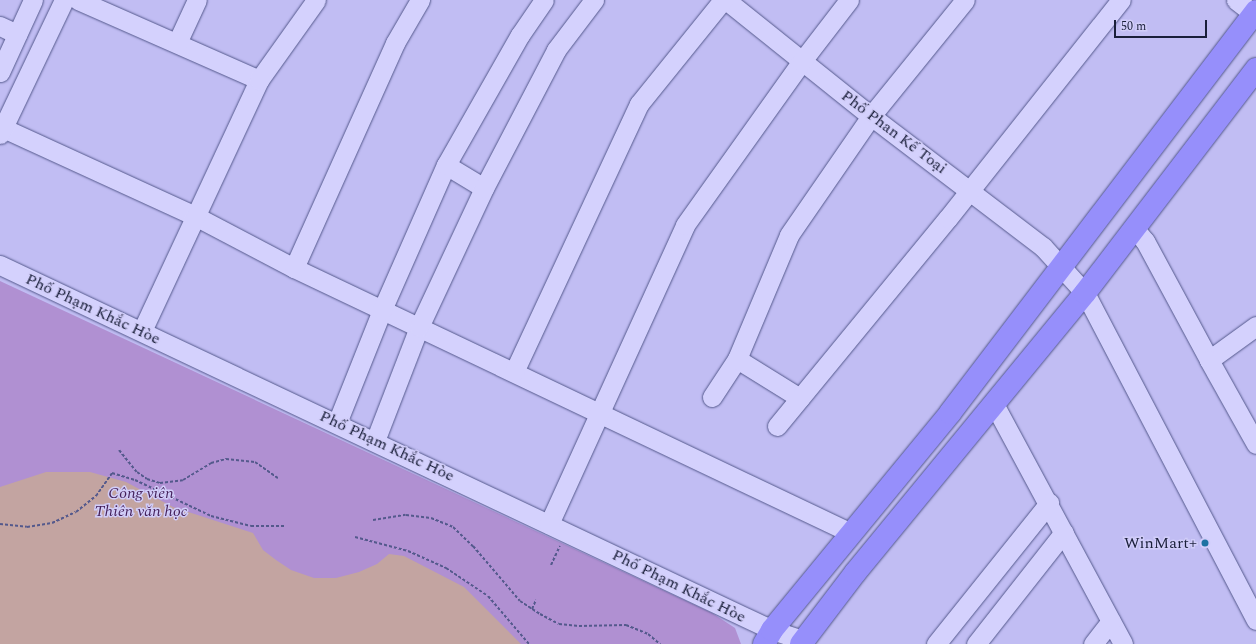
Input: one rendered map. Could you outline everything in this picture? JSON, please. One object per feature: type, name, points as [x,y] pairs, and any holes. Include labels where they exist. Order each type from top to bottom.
[{"type":"main road","points":[[768,637],[950,412],[1255,14]]},
{"type":"main road","points":[[802,642],[1085,293],[1256,69]]},
{"type":"street","points":[[0,72],[33,0]]},
{"type":"street","points":[[64,0],[1,131],[197,216],[294,268],[852,533]]},
{"type":"street","points":[[78,0],[259,80]]},
{"type":"street","points":[[177,43],[197,0]]},
{"type":"street","points":[[142,331],[197,216],[259,80],[316,0]]},
{"type":"street","points":[[294,268],[395,43],[420,0]]},
{"type":"street","points":[[338,423],[382,310],[446,165],[520,34],[544,0]]},
{"type":"street","points":[[375,441],[419,327],[484,188],[556,50],[594,0]]},
{"type":"street","points":[[514,372],[639,104],[724,0]]},
{"type":"street","name":"Phố Phan Kế Toại","points":[[724,0],[802,60],[871,116],[1044,247],[1085,293],[1256,620]]},
{"type":"street","points":[[548,524],[685,225],[802,60],[849,0]]},
{"type":"street","points":[[712,398],[737,359],[789,235],[871,116],[965,0]]},
{"type":"street","points":[[778,426],[970,190],[1120,0]]},
{"type":"street","points":[[1236,0],[1255,14]]},
{"type":"street","points":[[0,26],[18,34]]},
{"type":"street","points":[[446,165],[484,188]]},
{"type":"street","points":[[1134,228],[1146,241],[1209,360],[1256,444]]},
{"type":"street","name":"Phố Phạm Khắc Hòe","points":[[0,265],[338,423],[566,532],[768,637],[802,642]]},
{"type":"street","points":[[1209,360],[1256,326]]},
{"type":"street","points":[[737,359],[800,398]]},
{"type":"street","points":[[994,404],[1049,503],[1123,644]]},
{"type":"street","points":[[936,644],[1049,503]]},
{"type":"street","points":[[976,644],[1064,532]]},
{"type":"street","points":[[1093,644],[1111,621]]},
{"type":"path","points":[[119,450],[137,472],[147,479],[160,483],[183,480],[211,463],[226,458],[255,462],[278,478]]},
{"type":"path","points":[[0,524],[27,527],[52,523],[76,512],[96,496],[112,472],[136,480],[211,516],[251,526],[286,526]]},
{"type":"path","points":[[373,520],[406,515],[425,517],[453,527],[473,546],[505,586],[532,609],[560,624],[579,626],[626,626],[648,634],[660,644]]},
{"type":"path","points":[[551,565],[566,532]]},
{"type":"path","points":[[356,537],[408,551],[446,568],[488,596],[529,644]]},
{"type":"path","points":[[532,609],[536,600]]},
{"type":"green space","name":"Công viên Thiên văn học","points":[[0,281],[712,613],[735,628],[741,644],[0,644]]},
{"type":"shaded area","points":[[46,472],[90,472],[126,482],[173,507],[253,533],[263,550],[276,560],[291,570],[314,578],[336,578],[359,572],[377,564],[389,554],[404,556],[464,587],[521,644],[0,644],[0,487]]},
{"type":"place","name":"WinMart+","points":[[1205,543]]}]
